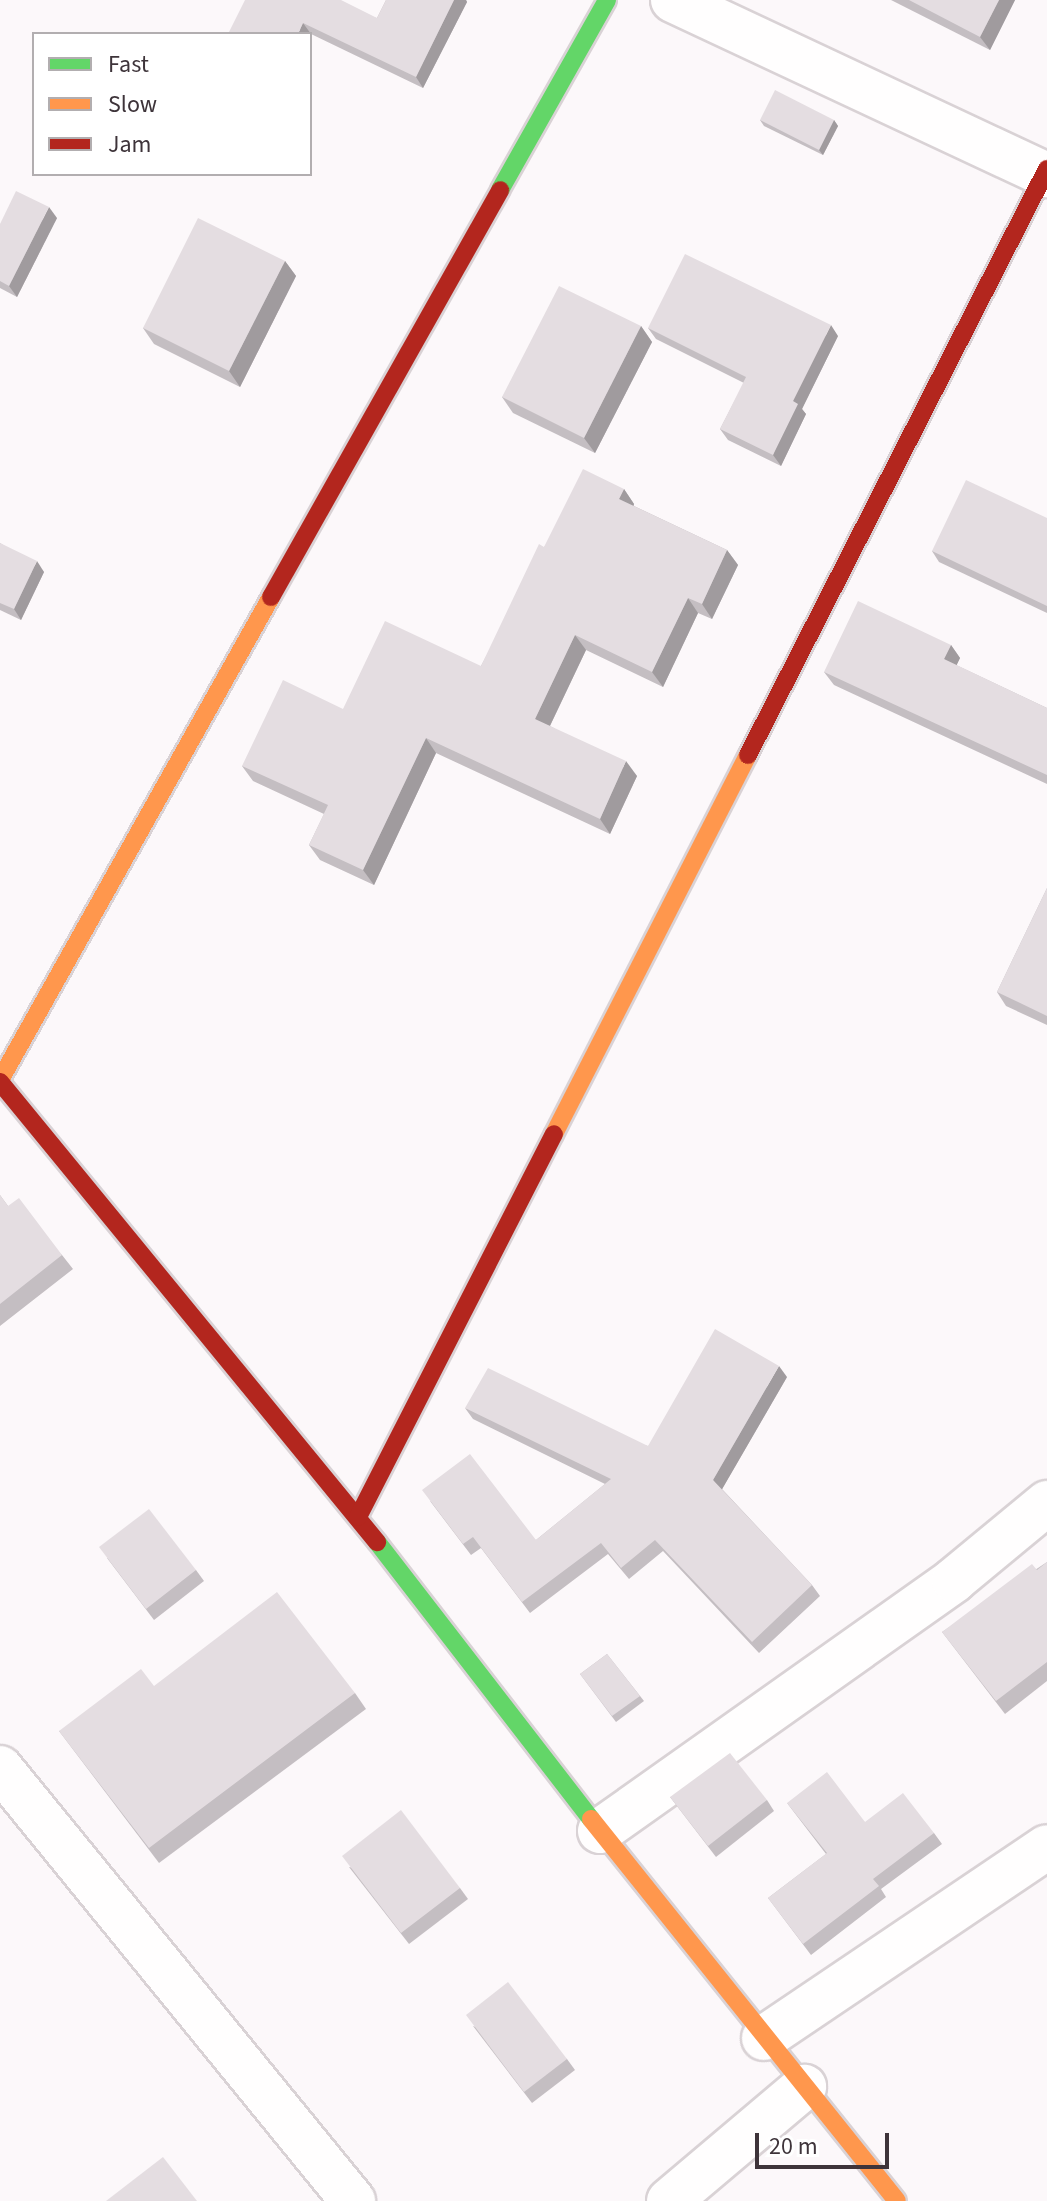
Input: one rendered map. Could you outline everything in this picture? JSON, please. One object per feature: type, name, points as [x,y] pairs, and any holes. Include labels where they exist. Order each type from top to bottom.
[{"type":"street","points":[[607,0],[0,1081],[358,1517],[600,1831],[897,2201]]},
{"type":"street","points":[[358,1517],[1046,173],[673,0]]},
{"type":"street","points":[[600,1831],[954,1580],[1047,1503]]},
{"type":"street","points":[[0,1768],[353,2201]]},
{"type":"street","points":[[764,2038],[1047,1847]]},
{"type":"street","points":[[669,2201],[804,2087]]},
{"type":"building","points":[[245,0],[341,0],[377,18],[386,0],[454,0],[416,77],[303,23],[299,32],[229,32]]},
{"type":"building","points":[[909,0],[999,0],[980,37]]},
{"type":"building","points":[[775,90],[834,120],[819,150],[760,120]]},
{"type":"building","points":[[16,191],[49,207],[9,286],[0,281],[0,224]]},
{"type":"building","points":[[198,218],[285,261],[229,371],[143,328]]},
{"type":"building","points":[[685,254],[831,325],[793,401],[798,404],[773,455],[720,429],[746,377],[648,328]]},
{"type":"building","points":[[559,286],[641,326],[584,438],[502,397]]},
{"type":"building","points":[[583,469],[624,489],[619,499],[727,550],[702,604],[688,598],[652,672],[575,635],[535,719],[626,761],[600,819],[426,738],[363,870],[309,845],[328,805],[242,766],[283,680],[343,709],[385,621],[481,666],[539,544],[544,547]]},
{"type":"building","points":[[966,480],[1047,518],[1047,606],[932,551]]},
{"type":"building","points":[[0,543],[37,561],[14,609],[0,603]]},
{"type":"building","points":[[858,601],[951,645],[944,659],[1047,708],[1047,775],[824,672]]},
{"type":"building","points":[[1047,888],[1047,1016],[997,992]]},
{"type":"building","points":[[0,1195],[8,1206],[19,1198],[62,1255],[0,1304]]},
{"type":"building","points":[[715,1329],[779,1366],[713,1480],[812,1585],[752,1642],[655,1540],[621,1568],[601,1543],[522,1602],[473,1537],[463,1544],[422,1490],[470,1454],[536,1540],[611,1479],[465,1408],[488,1368],[648,1446]]},
{"type":"building","points":[[149,1509],[196,1570],[146,1609],[99,1547]]},
{"type":"building","points":[[1047,1562],[1047,1662],[996,1701],[942,1632],[1032,1564],[1037,1570]]},
{"type":"building","points":[[277,1592],[355,1693],[149,1848],[59,1731],[141,1669],[154,1686]]},
{"type":"building","points":[[607,1654],[640,1696],[612,1716],[580,1674]]},
{"type":"building","points":[[730,1753],[767,1800],[708,1846],[670,1797]]},
{"type":"building","points":[[827,1772],[865,1822],[903,1793],[934,1833],[873,1879],[879,1886],[803,1944],[768,1898],[827,1853],[787,1803]]},
{"type":"building","points":[[401,1810],[460,1888],[401,1933],[342,1856]]},
{"type":"building","points":[[508,1982],[567,2059],[524,2092],[466,2015]]},
{"type":"building","points":[[163,2157],[197,2201],[106,2201]]},
{"type":"traffic: fast","points":[[500,190],[607,0]]},
{"type":"traffic: fast","points":[[377,1542],[591,1819]]},
{"type":"traffic: slow","points":[[0,1080],[271,597]]},
{"type":"traffic: slow","points":[[554,1134],[748,755]]},
{"type":"traffic: slow","points":[[591,1819],[897,2201]]},
{"type":"traffic: jam","points":[[748,755],[1047,169]]},
{"type":"traffic: jam","points":[[271,597],[500,190]]},
{"type":"traffic: jam","points":[[0,1082],[377,1542]]},
{"type":"traffic: jam","points":[[358,1517],[554,1134]]}]
